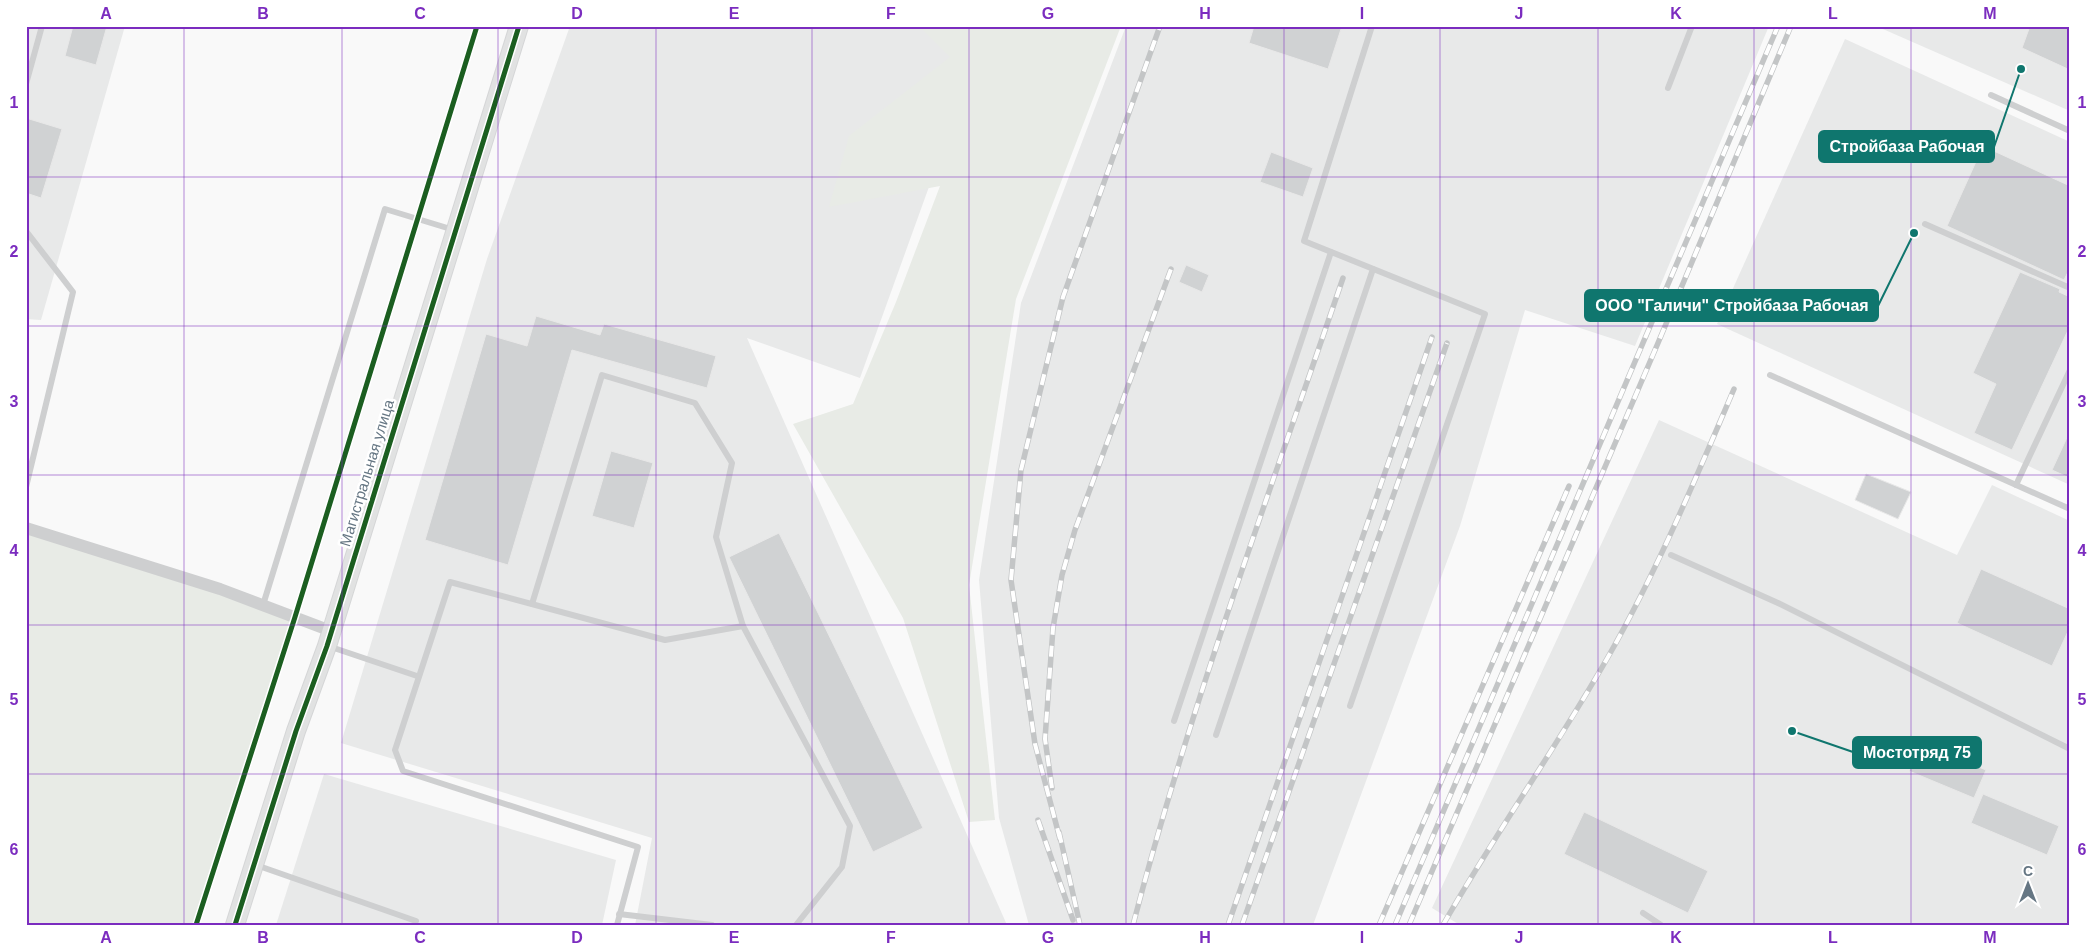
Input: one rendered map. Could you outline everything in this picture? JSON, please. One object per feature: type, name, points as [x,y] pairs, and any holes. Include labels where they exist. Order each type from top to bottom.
[{"type":"street","name":"Магистральная улица","points":[[235,925],[296,731],[329,638],[519,26]]},
{"type":"street","points":[[26,528],[220,589],[263,605],[329,638]]},
{"type":"lane","points":[[26,84],[42,26]]},
{"type":"lane","points":[[1350,706],[1485,314],[1304,241],[1372,26]]},
{"type":"lane","points":[[1668,88],[1692,26]]},
{"type":"lane","points":[[1991,95],[2070,131]]},
{"type":"lane","points":[[263,605],[385,209],[456,231]]},
{"type":"lane","points":[[1925,224],[2070,288]]},
{"type":"lane","points":[[26,231],[73,292],[26,487]]},
{"type":"lane","points":[[1174,721],[1331,252]]},
{"type":"lane","points":[[1216,735],[1374,269]]},
{"type":"lane","points":[[2016,485],[2070,370]]},
{"type":"lane","points":[[532,604],[602,375],[695,402],[732,463],[716,537],[743,626],[850,826],[842,867],[796,925]]},
{"type":"lane","points":[[1770,375],[2070,508]]},
{"type":"lane","points":[[1671,555],[1778,603],[2070,749]]},
{"type":"lane","points":[[617,925],[638,847],[403,771],[395,750],[417,676],[450,582],[665,640],[743,626]]},
{"type":"lane","points":[[329,638],[417,676]]},
{"type":"lane","points":[[254,864],[416,920]]},
{"type":"lane","points":[[1643,913],[1661,925]]},
{"type":"lane","points":[[619,914],[712,925]]},
{"type":"shaded area","points":[[26,26],[125,26],[41,320],[26,319]]},
{"type":"shaded area","points":[[570,26],[987,26],[860,378],[747,338],[1007,925],[635,925],[652,838],[341,743],[487,259]]},
{"type":"shaded area","points":[[919,26],[1121,26],[1016,299],[969,585],[995,820],[969,822],[903,618],[793,424],[853,404],[896,302],[940,186],[829,207],[849,136],[950,57]]},
{"type":"shaded area","points":[[1126,26],[1769,26],[1635,346],[1525,310],[1460,526],[1313,925],[1029,925],[999,818],[979,580],[1021,303]]},
{"type":"shaded area","points":[[1876,26],[2070,26],[2070,111]]},
{"type":"shaded area","points":[[1845,39],[2070,142],[2070,485],[1717,324]]},
{"type":"shaded area","points":[[1659,420],[1957,555],[1992,485],[2070,521],[2070,925],[1460,925],[1432,908]]},
{"type":"shaded area","points":[[26,528],[295,617],[196,925],[26,925]]},
{"type":"shaded area","points":[[324,774],[616,860],[602,925],[276,925]]},
{"type":"building","points":[[73,26],[107,26],[96,65],[65,56]]},
{"type":"building","points":[[1254,26],[1342,26],[1328,69],[1249,43]]},
{"type":"building","points":[[2030,26],[2070,26],[2070,70],[2022,48]]},
{"type":"building","points":[[26,118],[62,129],[41,198],[26,193]]},
{"type":"building","points":[[1983,146],[2070,186],[2070,268],[2064,280],[1947,226]]},
{"type":"building","points":[[1271,152],[1313,168],[1303,197],[1260,182]]},
{"type":"building","points":[[1186,265],[1209,275],[1202,292],[1179,282]]},
{"type":"building","points":[[2020,272],[2060,289],[2059,292],[2070,297],[2070,326],[2012,450],[1974,433],[1996,384],[1973,373]]},
{"type":"building","points":[[536,316],[600,335],[604,324],[716,356],[707,388],[572,350],[508,565],[425,540],[486,334],[527,346]]},
{"type":"building","points":[[2070,431],[2070,478],[2052,470]]},
{"type":"building","points":[[611,451],[653,463],[634,528],[592,516]]},
{"type":"building","points":[[1866,474],[1911,492],[1898,519],[1855,500]]},
{"type":"building","points":[[779,533],[923,828],[873,852],[729,557]]},
{"type":"building","points":[[1981,569],[2070,609],[2070,627],[2052,666],[1957,623]]},
{"type":"building","points":[[1921,743],[1986,770],[1974,798],[1909,771]]},
{"type":"building","points":[[1983,794],[2059,826],[2047,855],[1971,823]]},
{"type":"building","points":[[1584,812],[1708,871],[1688,913],[1564,854]]},
{"type":"railway","points":[[1060,839],[1035,744],[1011,580],[1021,470],[1063,297],[1160,26]]},
{"type":"railway","points":[[1395,925],[1778,26]]},
{"type":"railway","points":[[1409,925],[1658,343],[1791,26]]},
{"type":"railway","points":[[1052,788],[1045,739],[1053,628],[1062,575],[1075,530],[1171,269]]},
{"type":"railway","points":[[1133,925],[1155,843],[1205,680],[1343,278]]},
{"type":"railway","points":[[1228,925],[1432,337]]},
{"type":"railway","points":[[1242,925],[1447,343]]},
{"type":"railway","points":[[1443,925],[1588,691],[1626,625],[1675,525],[1734,389]]},
{"type":"railway","points":[[1379,925],[1569,486]]},
{"type":"railway","points":[[1038,820],[1073,920]]},
{"type":"railway","points":[[1059,832],[1080,925]]},
{"type":"cycle path","points":[[196,925],[295,617],[477,26]]},
{"type":"cycle path","points":[[235,925],[296,731],[327,646],[519,26]]},
{"type":"place","name":"Стройбаза Рабочая","points":[[2021,69]]},
{"type":"place","name":"ООО \"Галичи\" Стройбаза Рабочая","points":[[1914,233]]},
{"type":"place","name":"Мостотряд 75","points":[[1792,731]]}]
